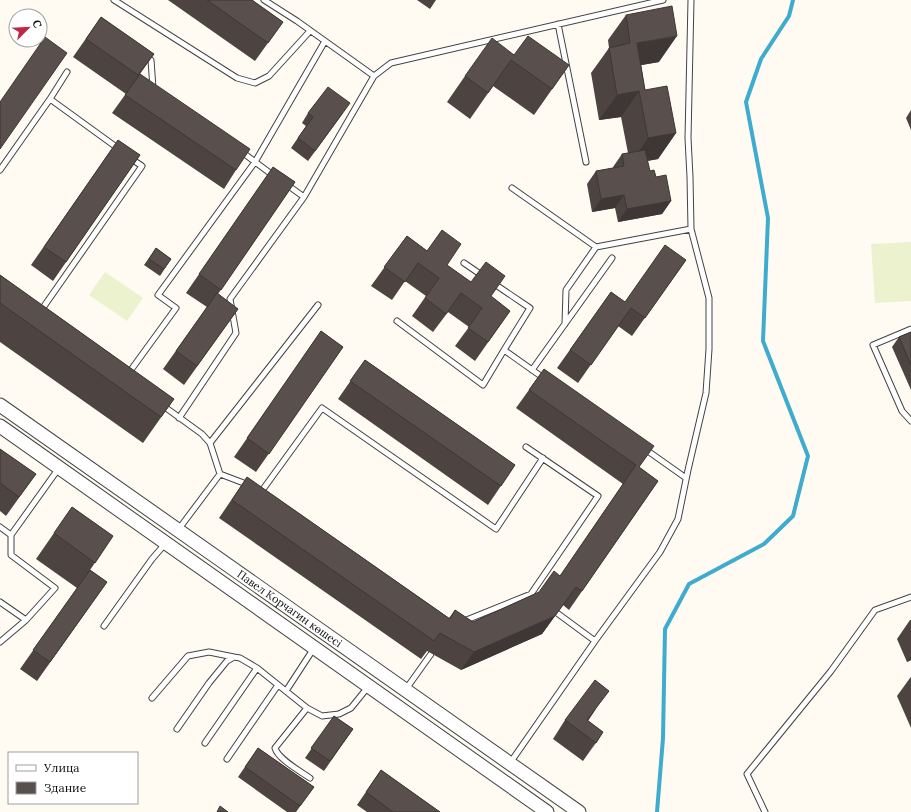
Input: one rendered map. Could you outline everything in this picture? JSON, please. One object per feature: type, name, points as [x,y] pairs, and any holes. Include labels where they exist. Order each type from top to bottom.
[{"type":"street","name":"Павел Корчагин көшесі","points":[[0,405],[580,812]]},
{"type":"street","name":"Павел Корчагин көшесі","points":[[0,426],[547,812]]},
{"type":"street","points":[[59,468],[69,453]]},
{"type":"street","points":[[289,630],[299,615]]},
{"type":"lane","points":[[114,0],[237,78],[255,83],[269,76],[310,31]]},
{"type":"lane","points":[[264,0],[374,76]]},
{"type":"lane","points":[[179,418],[236,333],[230,299],[304,197],[374,76],[391,63],[663,0]]},
{"type":"lane","points":[[509,763],[660,552],[678,519],[706,393],[709,349],[709,298],[692,229],[688,138],[691,0]]},
{"type":"lane","points":[[558,24],[586,162]]},
{"type":"lane","points":[[125,378],[176,308],[158,295],[255,162],[325,41]]},
{"type":"lane","points":[[138,51],[151,60],[153,88],[159,92]]},
{"type":"lane","points":[[0,170],[50,99],[66,72]]},
{"type":"lane","points":[[38,316],[142,166],[50,99]]},
{"type":"lane","points":[[236,148],[304,197]]},
{"type":"lane","points":[[512,188],[596,247]]},
{"type":"lane","points":[[565,324],[566,290],[596,247],[692,229]]},
{"type":"lane","points":[[532,370],[612,258]]},
{"type":"lane","points":[[397,321],[483,385],[530,308],[464,263]]},
{"type":"lane","points":[[210,443],[318,305]]},
{"type":"lane","points":[[911,329],[873,345],[902,411],[911,422]]},
{"type":"lane","points":[[504,350],[551,384]]},
{"type":"lane","points":[[155,400],[202,434],[210,443],[220,474]]},
{"type":"lane","points":[[260,492],[322,408],[496,529],[543,458]]},
{"type":"lane","points":[[458,623],[533,596],[598,496],[526,447]]},
{"type":"lane","points":[[641,447],[686,478]]},
{"type":"lane","points":[[0,642],[26,620],[55,588],[11,555],[11,535],[59,468]]},
{"type":"lane","points":[[220,474],[249,485],[267,497]]},
{"type":"lane","points":[[178,530],[220,474]]},
{"type":"lane","points":[[0,527],[11,535]]},
{"type":"lane","points":[[104,626],[165,543]]},
{"type":"lane","points":[[765,812],[747,774],[831,670],[875,610],[911,597]]},
{"type":"lane","points":[[0,602],[26,620]]},
{"type":"lane","points":[[557,613],[595,641]]},
{"type":"lane","points":[[286,691],[315,648]]},
{"type":"lane","points":[[152,698],[188,656],[209,652],[240,658],[256,668],[307,708],[322,716],[339,714],[350,708],[369,686]]},
{"type":"lane","points":[[406,690],[431,654]]},
{"type":"lane","points":[[177,729],[209,683],[227,661],[234,658]]},
{"type":"lane","points":[[205,743],[256,668]]},
{"type":"lane","points":[[227,759],[278,685]]},
{"type":"lane","points":[[307,708],[275,748],[280,757],[310,778]]},
{"type":"green space","points":[[911,242],[911,301],[875,303],[871,244]]},
{"type":"green space","points":[[105,272],[143,298],[127,321],[89,295]]},
{"type":"building","points":[[207,0],[252,0],[283,22],[268,43]]},
{"type":"building","points":[[672,6],[677,36],[637,43],[645,90],[667,86],[676,133],[648,138],[639,91],[617,95],[609,48],[630,43],[626,15]]},
{"type":"building","points":[[101,17],[154,54],[138,75],[86,39]]},
{"type":"building","points":[[528,36],[569,65],[552,89],[511,60],[488,93],[465,76],[492,38],[514,55]]},
{"type":"building","points":[[48,39],[67,53],[0,149],[0,102],[37,48],[48,48]]},
{"type":"building","points":[[140,74],[250,149],[236,170],[125,95]]},
{"type":"building","points":[[328,87],[350,103],[315,151],[298,138],[313,117],[308,113]]},
{"type":"building","points":[[118,140],[140,155],[66,262],[44,247]]},
{"type":"building","points":[[645,150],[650,171],[654,170],[656,177],[666,175],[671,201],[627,209],[624,195],[601,199],[596,171],[624,166],[622,154]]},
{"type":"building","points":[[273,167],[295,182],[221,290],[199,274]]},
{"type":"building","points":[[442,230],[461,244],[447,265],[471,282],[486,262],[505,276],[491,296],[510,311],[488,342],[468,328],[482,308],[461,293],[446,314],[425,298],[439,278],[418,263],[405,282],[384,267],[407,236],[427,251]]},
{"type":"building","points":[[665,245],[686,260],[645,318],[631,308],[591,365],[570,350],[611,292],[625,302]]},
{"type":"building","points":[[156,248],[171,259],[164,269],[149,259]]},
{"type":"building","points":[[0,275],[174,399],[161,417],[0,303]]},
{"type":"building","points":[[217,293],[238,309],[197,366],[176,351]]},
{"type":"building","points":[[321,331],[343,347],[269,454],[247,438]]},
{"type":"building","points":[[911,332],[911,365],[899,337]]},
{"type":"building","points":[[365,360],[515,465],[501,486],[350,381]]},
{"type":"building","points":[[544,369],[654,446],[639,467],[658,481],[582,591],[576,587],[555,616],[474,652],[440,633],[434,641],[232,500],[247,477],[450,619],[455,610],[473,622],[539,592],[554,571],[560,576],[636,465],[529,390]]},
{"type":"building","points":[[0,449],[36,474],[19,497],[0,483]]},
{"type":"building","points":[[72,507],[113,536],[95,563],[54,533]]},
{"type":"building","points":[[90,570],[107,582],[50,662],[33,650]]},
{"type":"building","points":[[595,680],[609,691],[587,720],[603,732],[596,743],[565,720]]},
{"type":"building","points":[[334,716],[353,729],[330,761],[311,748]]},
{"type":"building","points":[[258,748],[314,787],[300,806],[245,767]]},
{"type":"building","points":[[381,770],[440,812],[393,812],[366,792]]},
{"type":"building","points":[[220,806],[228,812],[217,812]]},
{"type":"waterway","points":[[657,812],[663,738],[665,629],[689,584],[764,544],[793,516],[808,456],[763,341],[768,218],[746,102],[761,59],[789,16],[793,0]]}]
